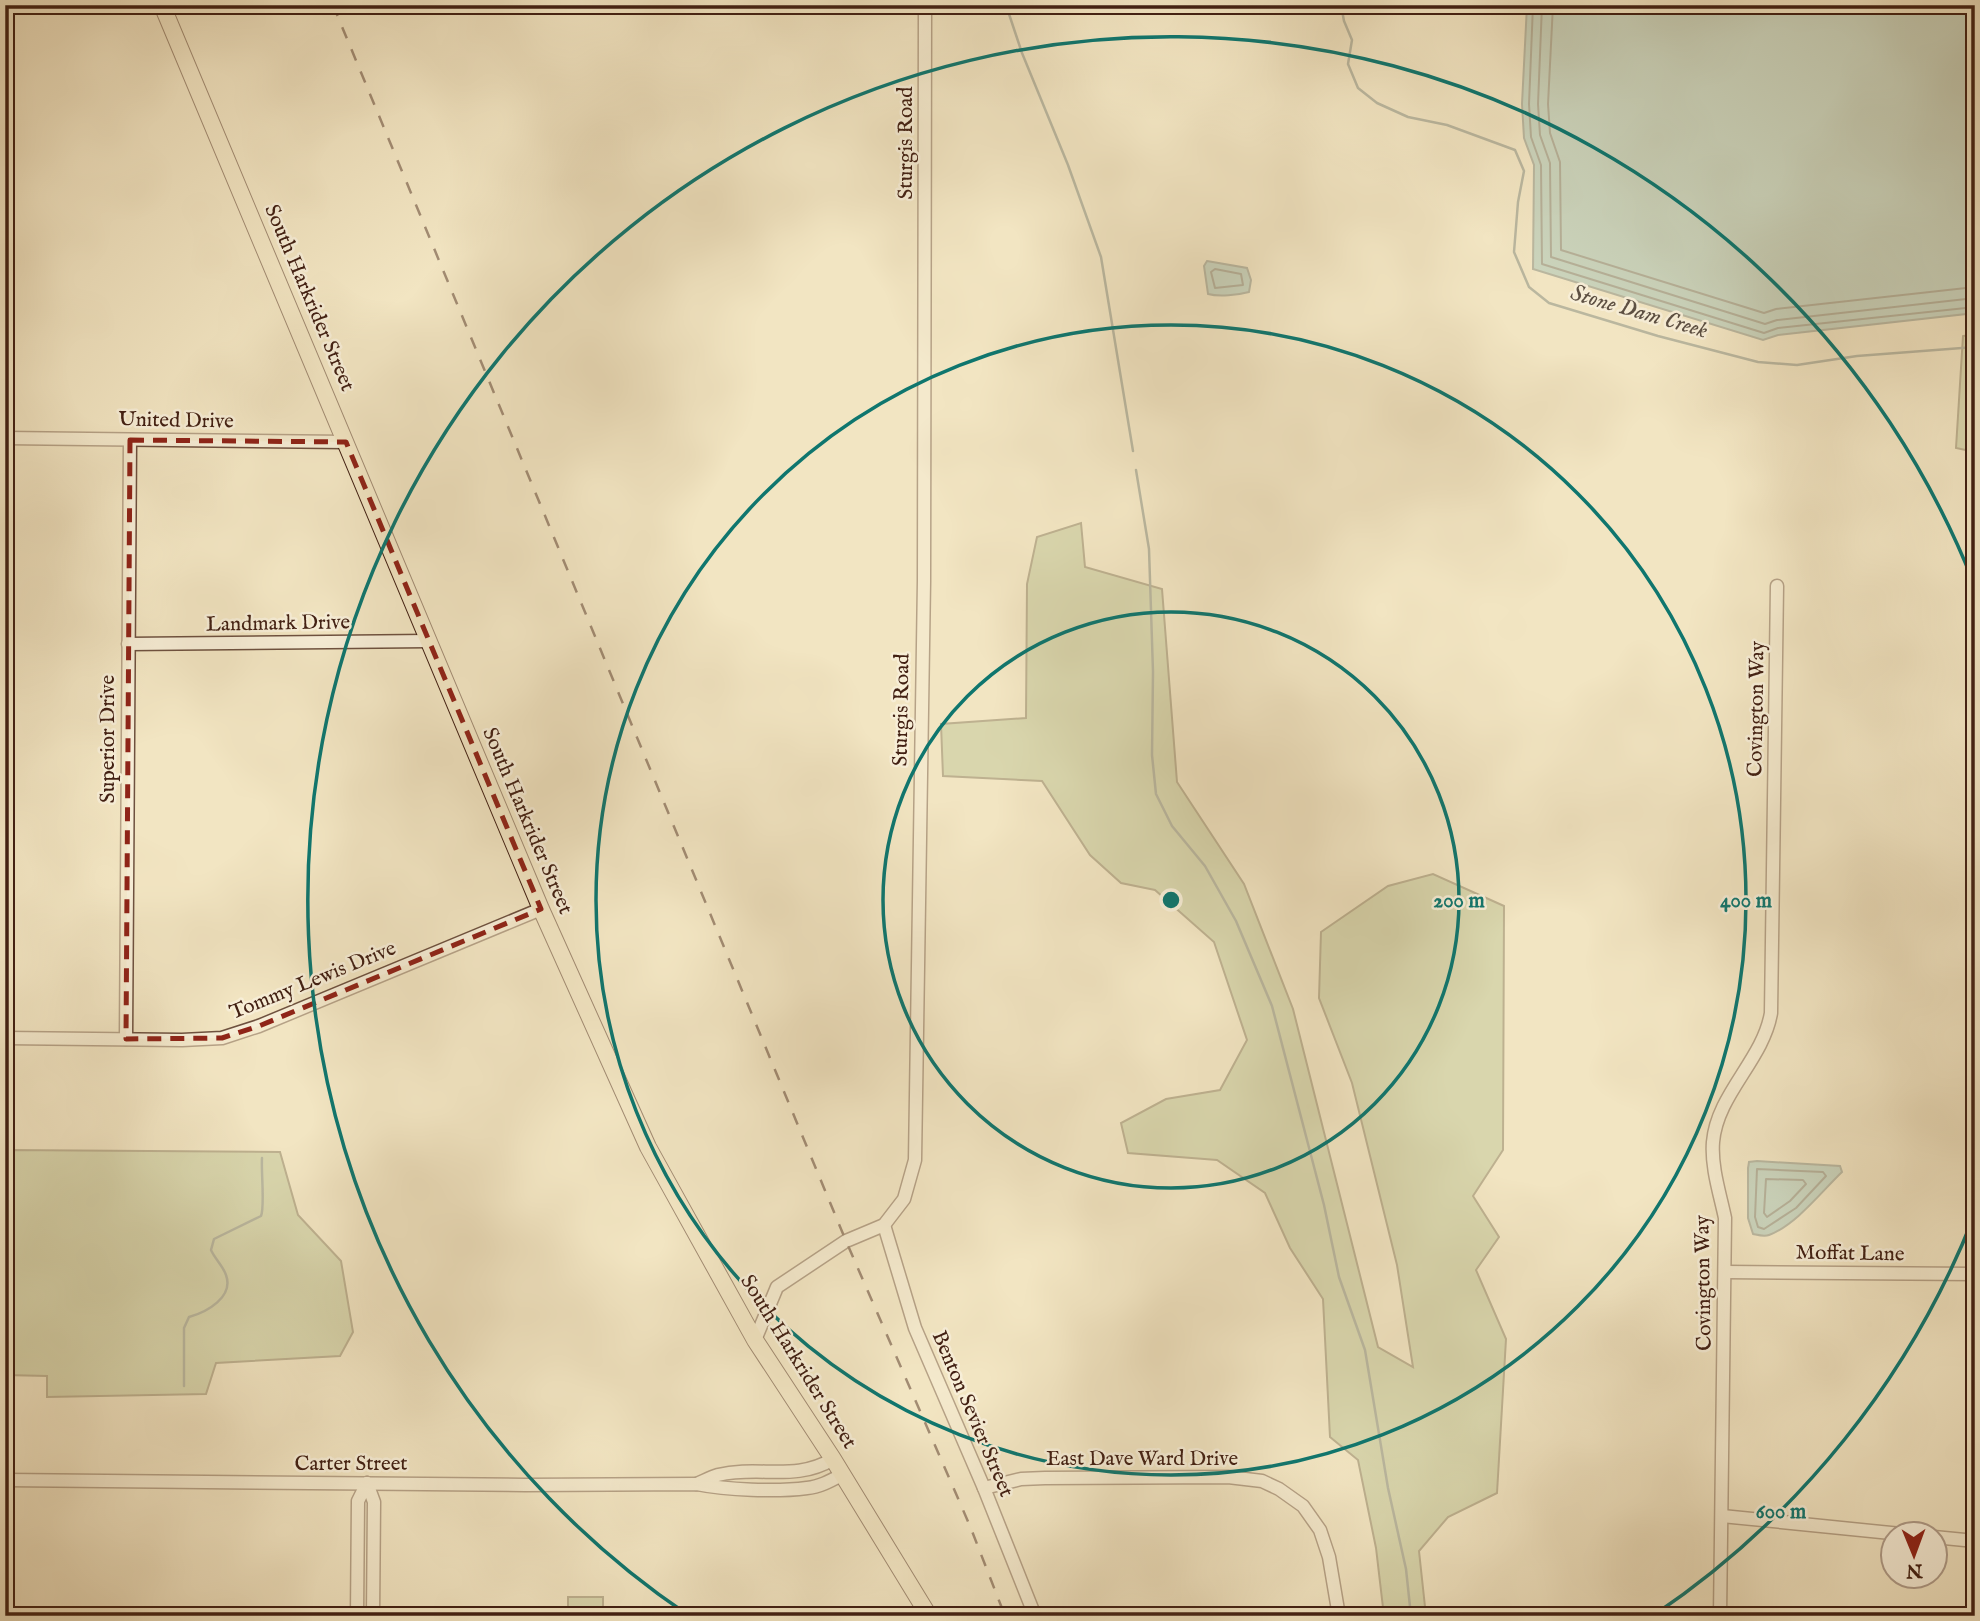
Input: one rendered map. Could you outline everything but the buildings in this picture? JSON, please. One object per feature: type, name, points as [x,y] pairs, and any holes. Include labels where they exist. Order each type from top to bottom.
[{"type":"main road","name":"South Harkrider Street","points":[[162,5],[541,909],[648,1147],[755,1340],[833,1458],[929,1616]]},
{"type":"street","name":"Sturgis Road","points":[[884,1225],[904,1199],[915,1160],[924,568],[925,5]]},
{"type":"street","name":"United Drive","points":[[5,438],[346,442]]},
{"type":"street","name":"Superior Drive","points":[[126,1039],[130,440]]},
{"type":"street","name":"Covington Way","points":[[1720,1616],[1726,1272],[1725,1218],[1713,1158],[1713,1141],[1719,1116],[1768,1031],[1771,1013],[1777,586]]},
{"type":"street","name":"Landmark Drive","points":[[128,644],[429,641]]},
{"type":"street","name":"Tommy Lewis Drive","points":[[5,1038],[222,1038],[259,1026],[541,909]]},
{"type":"street","points":[[755,1340],[777,1287],[846,1241],[884,1225]]},
{"type":"street","name":"Benton Sevier Street","points":[[884,1225],[915,1328],[984,1488],[1035,1616]]},
{"type":"street","name":"Moffat Lane","points":[[1726,1272],[1975,1274]]},
{"type":"street","name":"Carter Street","points":[[697,1484],[718,1475],[738,1472],[795,1472],[817,1469],[833,1458]]},
{"type":"street","name":"Carter Street","points":[[5,1480],[597,1486],[697,1484],[718,1488],[808,1489],[843,1474]]},
{"type":"street","name":"East Dave Ward Drive","points":[[984,1488],[1021,1479],[1045,1478],[1228,1476],[1262,1481],[1292,1497],[1314,1519],[1329,1557],[1339,1616]]},
{"type":"street","points":[[357,1616],[358,1501],[367,1483]]},
{"type":"street","points":[[367,1483],[374,1502],[373,1616]]},
{"type":"street","points":[[1722,1516],[1878,1532]]},
{"type":"street","points":[[1948,1538],[1975,1541]]},
{"type":"highlighted area","points":[[130,440],[346,442],[541,909],[259,1026],[222,1038],[126,1039]]},
{"type":"green space","points":[[1975,334],[1975,452],[1956,448],[1963,336]]},
{"type":"green space","points":[[1081,523],[1085,567],[1162,589],[1177,782],[1244,884],[1293,1009],[1378,1347],[1413,1367],[1397,1265],[1352,1083],[1319,998],[1321,932],[1388,886],[1433,874],[1504,906],[1503,1150],[1473,1196],[1499,1237],[1476,1270],[1506,1339],[1497,1493],[1448,1517],[1419,1551],[1426,1616],[1384,1616],[1376,1548],[1358,1460],[1330,1437],[1323,1299],[1290,1248],[1265,1193],[1217,1160],[1128,1153],[1121,1123],[1166,1099],[1220,1090],[1247,1040],[1214,942],[1155,890],[1121,883],[1090,855],[1042,781],[943,776],[941,724],[1026,718],[1027,584],[1037,537]]},
{"type":"green space","points":[[5,1150],[280,1152],[298,1215],[341,1261],[353,1332],[340,1356],[216,1363],[206,1394],[47,1397],[47,1376],[5,1375]]},
{"type":"green space","points":[[568,1597],[603,1597],[603,1616],[568,1616]]},
{"type":"water","points":[[1527,5],[1842,5],[1855,8],[1876,5],[1975,5],[1975,313],[1778,335],[1763,340],[1533,269],[1534,165],[1524,138],[1522,104]]},
{"type":"water","points":[[1207,261],[1247,268],[1251,280],[1249,292],[1208,294],[1204,266]]},
{"type":"water","points":[[1749,1162],[1840,1166],[1842,1172],[1789,1224],[1769,1235],[1761,1236],[1753,1234],[1748,1218],[1748,1168]]},
{"type":"waterway","points":[[1006,5],[1101,257],[1133,451]]},
{"type":"waterway","name":"Stone Dam Creek","points":[[1341,5],[1352,40],[1348,64],[1358,88],[1377,103],[1408,117],[1447,125],[1515,150],[1524,171],[1518,202],[1514,252],[1529,287],[1549,303],[1658,336],[1758,362],[1797,365],[1857,356],[1975,347]]},
{"type":"waterway","points":[[1136,470],[1149,549],[1153,672],[1152,755],[1156,794],[1172,826],[1205,866],[1236,921],[1272,1006],[1324,1205],[1339,1277],[1365,1350],[1388,1488],[1406,1569],[1411,1616]]},
{"type":"waterway","points":[[184,1386],[184,1328],[189,1317],[211,1307],[223,1297],[226,1290],[226,1275],[211,1250],[214,1239],[261,1216],[262,1158]]},
{"type":"railway","points":[[333,5],[846,1241],[970,1526],[1005,1616]]}]
